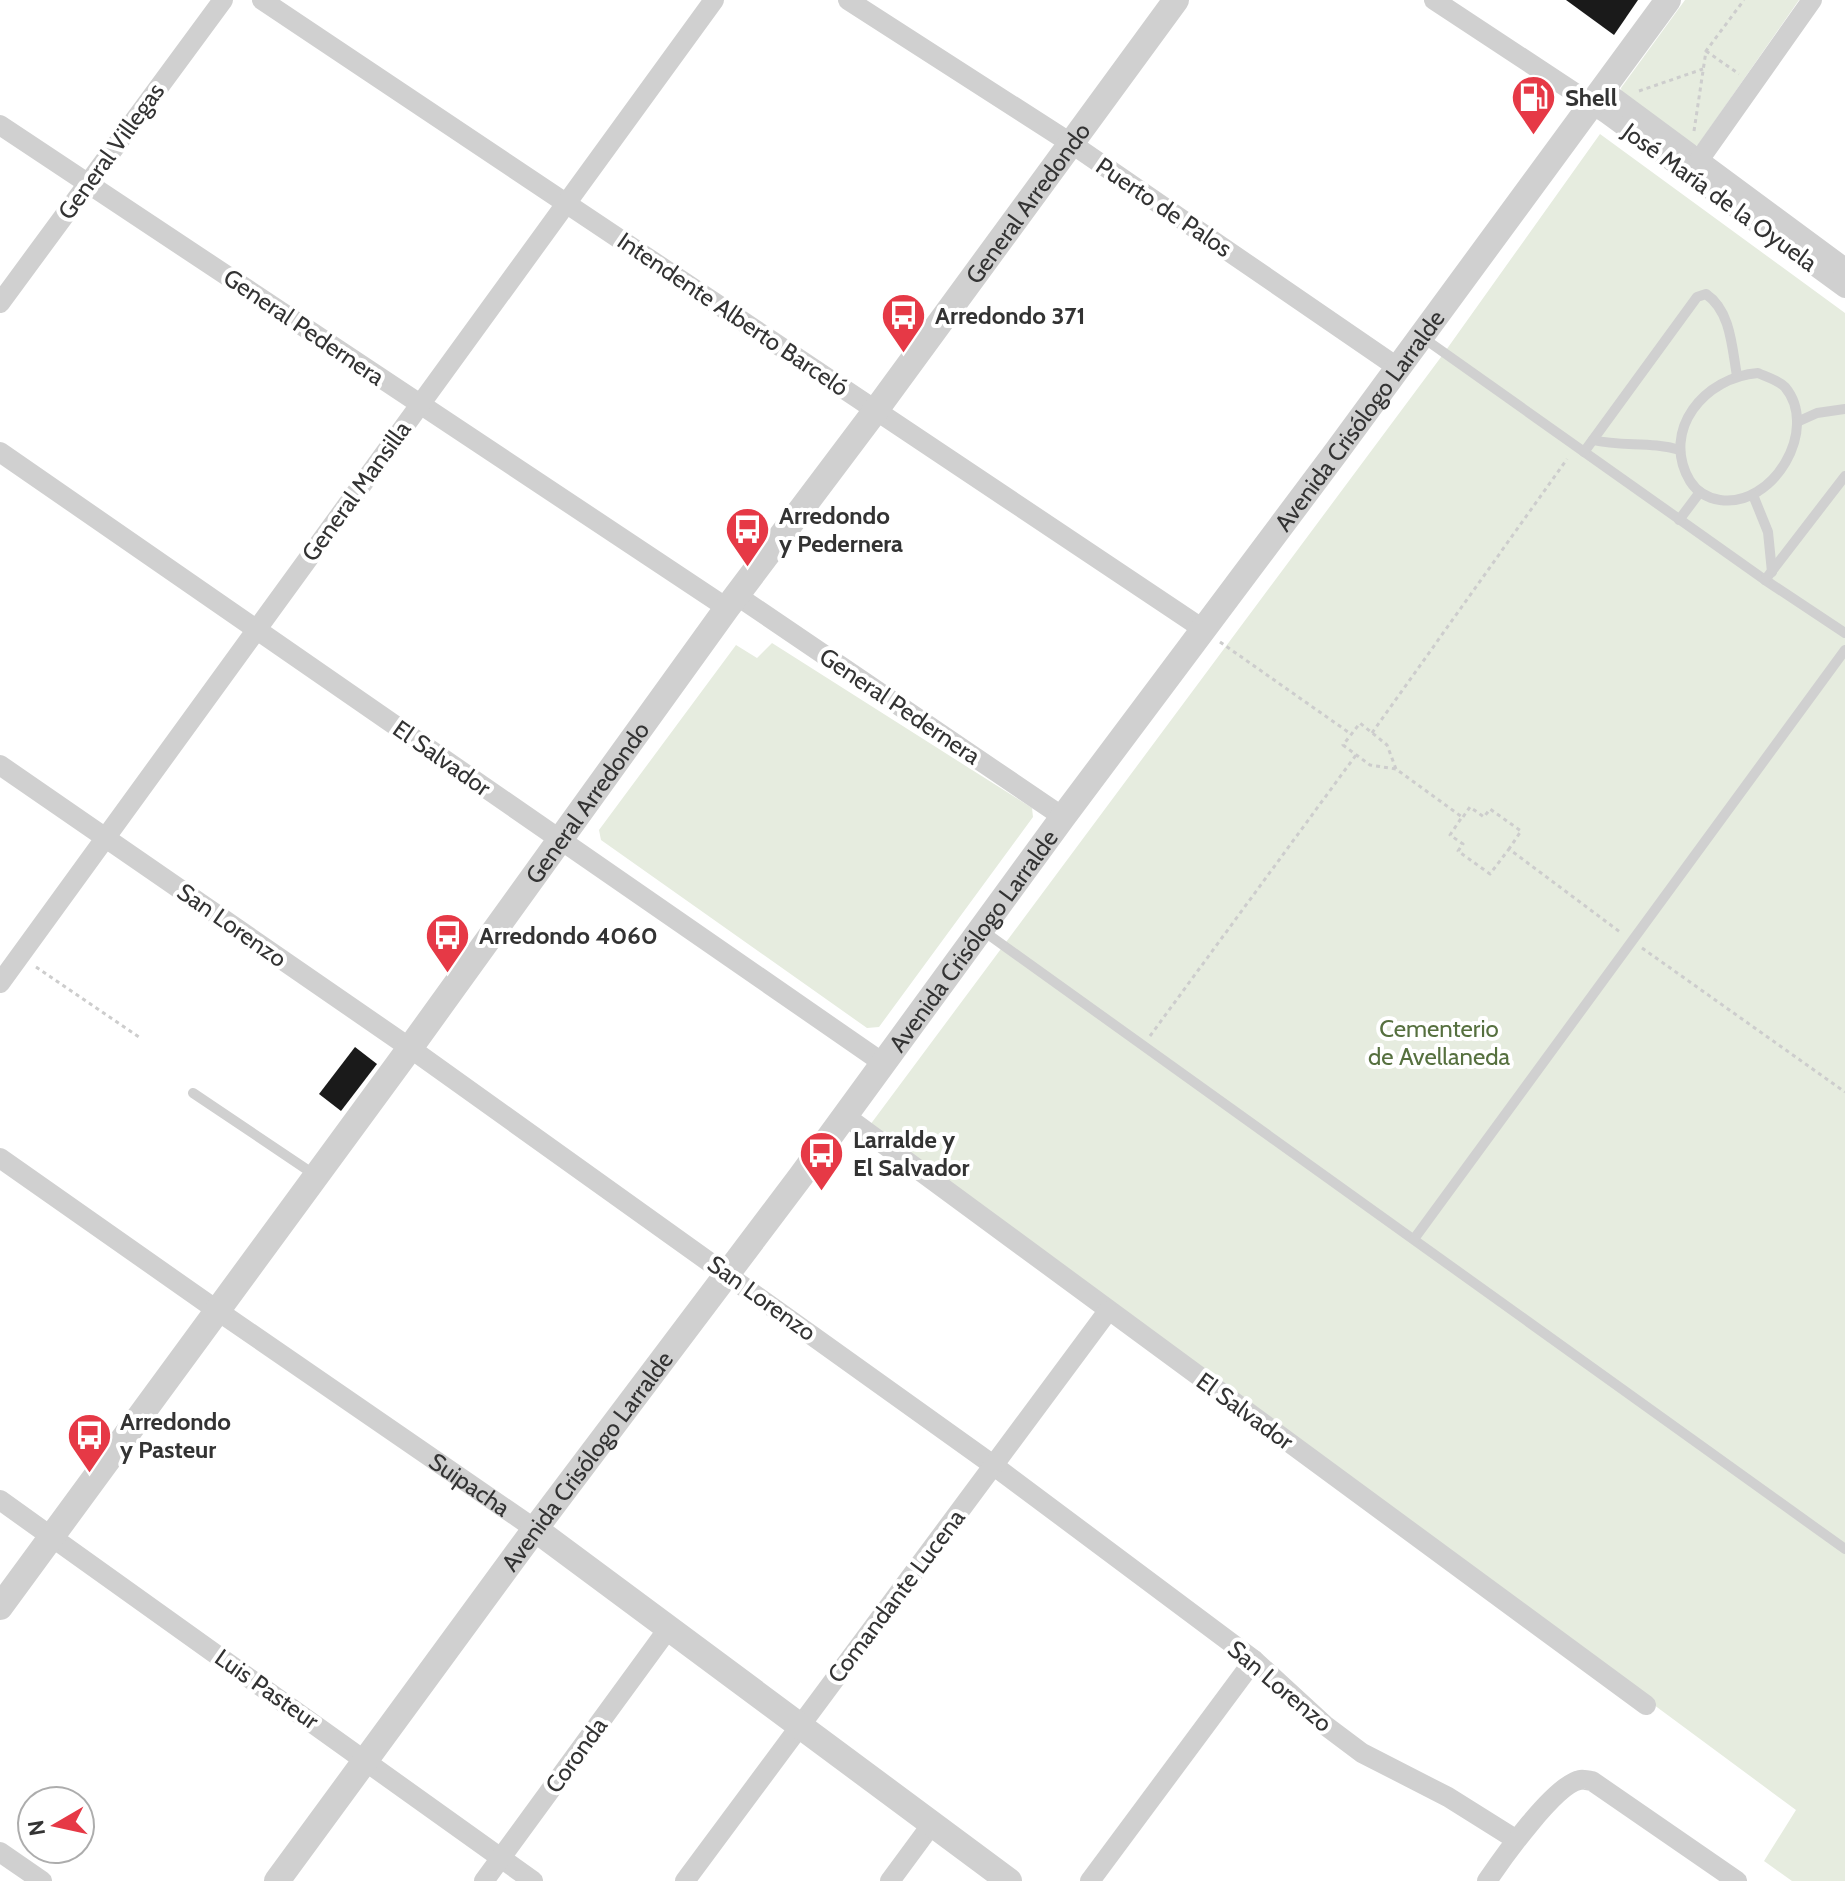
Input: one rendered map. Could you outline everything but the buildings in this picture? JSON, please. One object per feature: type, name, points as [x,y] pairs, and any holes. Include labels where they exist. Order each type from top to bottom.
[{"type":"street","name":"General Villegas","points":[[0,303],[223,0]]},
{"type":"street","name":"Intendente Alberto Barceló","points":[[262,0],[1203,629]]},
{"type":"street","name":"General Mansilla","points":[[0,983],[714,0]]},
{"type":"street","name":"Puerto de Palos","points":[[848,0],[1072,144],[1397,367]]},
{"type":"street","name":"General Arredondo","points":[[0,1607],[317,1176],[732,602],[1176,0]]},
{"type":"street","name":"José María de la Oyuela","points":[[1434,0],[1597,97],[1840,270]]},
{"type":"street","name":"Avenida Crisólogo Larralde","points":[[277,1881],[1668,0]]},
{"type":"street","points":[[1694,168],[1812,0]]},
{"type":"street","name":"General Pedernera","points":[[0,125],[419,404],[1063,817]]},
{"type":"street","name":"El Salvador","points":[[0,452],[883,1063]]},
{"type":"street","name":"San Lorenzo","points":[[0,765],[410,1048],[993,1465],[1254,1660],[1326,1726],[1362,1753],[1448,1797],[1515,1839]]},
{"type":"street","name":"El Salvador","points":[[844,1115],[1646,1705]]},
{"type":"street","name":"Suipacha","points":[[0,1158],[535,1529],[1009,1881]]},
{"type":"street","name":"Comandante Lucena","points":[[685,1881],[1108,1311]]},
{"type":"street","name":"Luis Pasteur","points":[[0,1500],[533,1881]]},
{"type":"street","name":"Coronda","points":[[484,1881],[668,1629]]},
{"type":"street","points":[[1090,1881],[1254,1660]]},
{"type":"street","points":[[1487,1881],[1515,1839],[1568,1785],[1580,1779],[1592,1781],[1737,1881]]},
{"type":"street","points":[[890,1881],[932,1824]]},
{"type":"street","points":[[0,1852],[42,1881]]},
{"type":"lane","points":[[1580,450],[1593,440],[1697,297],[1706,294],[1722,310],[1737,376]]},
{"type":"lane","points":[[1421,336],[1679,520],[1768,576],[1845,633]]},
{"type":"lane","points":[[1758,373],[1784,387],[1793,402],[1797,422],[1785,464],[1774,480],[1753,495],[1729,501],[1717,500],[1700,492],[1690,480],[1680,450],[1688,414],[1710,391],[1737,376],[1758,373]]},
{"type":"lane","points":[[1797,422],[1817,413],[1845,409]]},
{"type":"lane","points":[[1593,440],[1609,444],[1664,445],[1680,450]]},
{"type":"lane","points":[[1768,576],[1845,476]]},
{"type":"lane","points":[[1679,520],[1700,492]]},
{"type":"lane","points":[[1753,495],[1768,532],[1768,576]]},
{"type":"lane","points":[[1414,1239],[1845,650]]},
{"type":"lane","points":[[982,930],[1845,1549]]},
{"type":"lane","points":[[193,1093],[317,1176]]},
{"type":"path","points":[[1694,135],[1706,51],[1744,0]]},
{"type":"path","points":[[1706,51],[1753,84]]},
{"type":"path","points":[[1636,92],[1703,69]]},
{"type":"path","points":[[1372,733],[1580,450]]},
{"type":"path","points":[[1203,629],[1351,734]]},
{"type":"path","points":[[1396,769],[1387,745],[1360,723],[1343,745],[1370,765],[1396,769],[1462,817]]},
{"type":"path","points":[[1142,1047],[1356,755]]},
{"type":"path","points":[[1470,807],[1484,817],[1490,809],[1521,831],[1490,874],[1458,851],[1463,844],[1450,835],[1462,817],[1470,807]]},
{"type":"path","points":[[1509,849],[1631,941],[1845,1092]]},
{"type":"path","points":[[19,956],[139,1037]]},
{"type":"green space","points":[[1685,0],[1799,0],[1694,147],[1622,93],[1621,88]]},
{"type":"green space","name":"Cementerio de Avellaneda","points":[[1600,134],[1845,313],[1845,1881],[1792,1881],[1764,1861],[1796,1810],[870,1125],[1444,353]]},
{"type":"green space","points":[[772,643],[1032,808],[1033,817],[879,1027],[867,1028],[601,840],[599,830],[736,645],[757,658]]},
{"type":"place","name":"Shell","points":[[1534,136]]},
{"type":"place","name":"Arredondo 371","points":[[904,354]]},
{"type":"place","name":"Arredondo y Pedernera","points":[[748,568]]},
{"type":"place","name":"Arredondo 4060","points":[[448,974]]},
{"type":"place","name":"Larralde y El Salvador","points":[[822,1192]]},
{"type":"place","name":"Arredondo y Pasteur","points":[[89,1474]]}]
